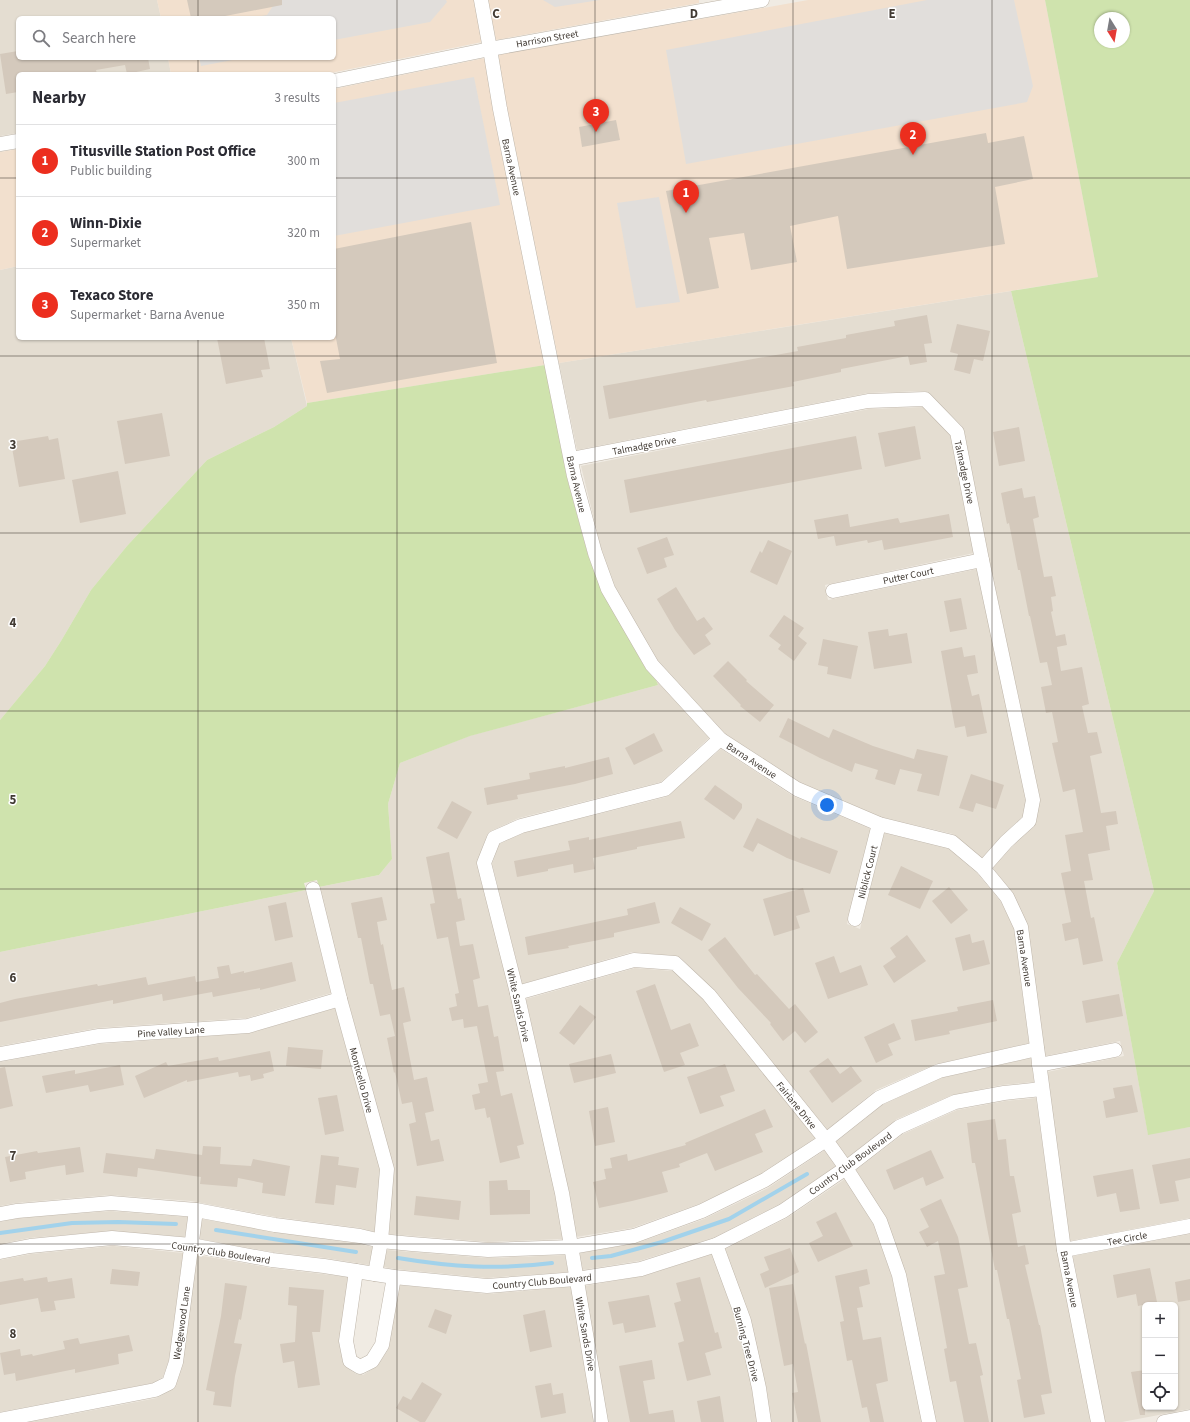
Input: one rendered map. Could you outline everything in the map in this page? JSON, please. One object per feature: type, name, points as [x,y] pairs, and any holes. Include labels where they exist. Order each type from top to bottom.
[{"type":"street","name":"Barna Avenue","points":[[481,0],[500,109],[574,476],[595,553],[608,589],[652,665],[720,739],[797,789],[879,824],[952,842],[983,868],[1007,897],[1021,927],[1064,1250],[1098,1422]]},
{"type":"street","name":"Harrison Street","points":[[336,81],[707,5],[762,0]]},
{"type":"street","points":[[0,144],[16,141]]},
{"type":"street","name":"Talmadge Drive","points":[[571,459],[868,401],[925,399],[957,432],[982,560],[1034,800],[1029,821],[1006,842],[983,868]]},
{"type":"street","name":"Putter Court","points":[[833,591],[982,560]]},
{"type":"street","name":"White Sands Drive","points":[[601,1422],[562,1193],[517,993],[484,864],[494,838],[521,826],[665,790],[720,739]]},
{"type":"street","name":"Niblick Court","points":[[855,919],[879,824]]},
{"type":"street","name":"Monticello Drive","points":[[313,889],[340,999],[387,1168],[381,1241],[375,1274]]},
{"type":"street","name":"Fairlane Drive","points":[[517,993],[634,960],[675,963],[709,995],[826,1140],[880,1221],[899,1275],[929,1422]]},
{"type":"street","name":"Pine Valley Lane","points":[[0,1054],[99,1036],[248,1026],[340,999]]},
{"type":"street","points":[[0,1214],[17,1210],[111,1203],[196,1210],[276,1224],[360,1236],[381,1241],[488,1250],[571,1247],[634,1236],[702,1211],[765,1180],[826,1140],[879,1098],[939,1071],[1037,1049]]},
{"type":"street","points":[[1039,1065],[1115,1050]]},
{"type":"street","name":"Country Club Boulevard","points":[[0,1252],[30,1246],[112,1238],[191,1246],[272,1260],[394,1277],[487,1286],[576,1279],[641,1269],[716,1245],[783,1211],[846,1168],[899,1127],[955,1102],[1004,1093],[1042,1090]]},
{"type":"street","name":"Wedgewood Lane","points":[[0,1420],[156,1390],[168,1382],[176,1362],[196,1210]]},
{"type":"street","name":"Tee Circle","points":[[1064,1250],[1190,1226]]},
{"type":"street","name":"Burning Tree Drive","points":[[716,1245],[744,1321],[759,1388],[764,1422]]},
{"type":"street","points":[[356,1271],[346,1341],[350,1361],[360,1367],[372,1361],[382,1345],[394,1277]]},
{"type":"street","points":[[1164,1422],[1190,1417]]},
{"type":"shaded area","points":[[0,0],[157,0],[161,16],[16,16],[16,60],[168,60],[171,72],[16,72],[16,133],[0,136]]},
{"type":"shaded area","points":[[157,0],[474,0],[482,42],[336,72],[171,72],[168,60],[336,60],[336,16],[161,16]]},
{"type":"shaded area","points":[[277,0],[446,0],[447,2],[430,22],[336,40],[336,16],[262,16],[267,15]]},
{"type":"shaded area","points":[[488,0],[699,0],[699,3],[496,40]]},
{"type":"shaded area","points":[[543,0],[600,0],[555,7]]},
{"type":"shaded area","points":[[808,0],[1045,0],[1098,277],[559,363],[507,108],[498,55]]},
{"type":"shaded area","points":[[927,0],[1014,0],[1033,86],[1027,102],[686,164],[666,50]]},
{"type":"shaded area","points":[[485,58],[493,110],[545,365],[307,403],[291,340],[336,340],[336,89]]},
{"type":"shaded area","points":[[200,60],[232,60],[201,66]]},
{"type":"shaded area","points":[[474,77],[500,205],[336,236],[336,103]]},
{"type":"shaded area","points":[[16,149],[16,266],[0,270],[0,152]]},
{"type":"shaded area","points":[[659,197],[680,302],[636,308],[617,203]]},
{"type":"shaded area","points":[[16,266],[16,340],[291,340],[307,406],[274,427],[207,460],[127,546],[91,590],[45,666],[0,720],[0,270]]},
{"type":"shaded area","points":[[1011,291],[1154,891],[1117,963],[1148,1134],[1190,1127],[1190,1218],[1070,1241],[1047,1072],[1124,1056],[1120,1041],[1045,1056],[1028,926],[1013,894],[993,868],[1036,823],[1040,799],[962,426],[930,394],[925,391],[868,393],[577,450],[559,363]]},
{"type":"shaded area","points":[[923,407],[951,436],[974,553],[825,585],[828,600],[977,569],[1026,800],[1023,816],[982,858],[953,834],[881,817],[799,782],[724,733],[657,660],[614,586],[603,556],[581,466],[869,409]]},
{"type":"shaded area","points":[[656,680],[709,738],[661,782],[519,818],[491,831],[487,835],[478,860],[486,899],[511,995],[555,1194],[563,1239],[488,1242],[389,1234],[393,1167],[319,887],[379,875],[392,859],[388,804],[400,763],[469,736],[658,685]]},
{"type":"shaded area","points":[[721,749],[793,796],[871,829],[847,924],[860,929],[884,833],[949,849],[978,874],[1001,902],[1014,929],[1029,1043],[936,1064],[876,1090],[827,1130],[713,990],[680,957],[632,952],[522,984],[492,864],[499,844],[523,833],[666,797]]},
{"type":"shaded area","points":[[306,890],[331,993],[247,1018],[97,1028],[0,1046],[0,952]]},
{"type":"shaded area","points":[[635,968],[673,971],[704,1000],[815,1138],[762,1174],[699,1204],[632,1228],[576,1237],[569,1192],[526,999]]},
{"type":"shaded area","points":[[335,1008],[380,1169],[375,1232],[360,1228],[276,1217],[191,1201],[110,1195],[16,1203],[0,1206],[0,1062],[100,1044],[250,1033]]},
{"type":"shaded area","points":[[1031,1058],[1034,1082],[1002,1085],[952,1095],[897,1119],[847,1158],[836,1142],[882,1105],[941,1078]]},
{"type":"shaded area","points":[[1036,1098],[1056,1243],[1091,1422],[936,1422],[905,1273],[886,1219],[856,1170],[903,1134],[957,1110],[1005,1101]]},
{"type":"shaded area","points":[[825,1150],[836,1166],[780,1204],[713,1238],[639,1261],[582,1270],[579,1253],[637,1243],[704,1219],[768,1188]]},
{"type":"shaded area","points":[[845,1179],[873,1224],[892,1277],[922,1422],[771,1422],[766,1386],[725,1249],[787,1218]]},
{"type":"shaded area","points":[[111,1211],[188,1217],[185,1237],[111,1231],[29,1238],[0,1244],[0,1222],[19,1218]]},
{"type":"shaded area","points":[[202,1219],[373,1247],[369,1265],[272,1252],[199,1239]]},
{"type":"shaded area","points":[[1190,1234],[1190,1409],[1122,1422],[1105,1422],[1073,1256]]},
{"type":"shaded area","points":[[113,1246],[183,1253],[169,1360],[163,1377],[153,1383],[0,1412],[0,1260],[31,1254]]},
{"type":"shaded area","points":[[387,1250],[488,1258],[565,1255],[568,1272],[487,1278],[394,1269],[383,1267]]},
{"type":"shaded area","points":[[712,1254],[737,1323],[752,1389],[757,1422],[608,1422],[584,1286],[643,1276]]},
{"type":"shaded area","points":[[197,1255],[271,1268],[348,1277],[339,1343],[343,1362],[346,1367],[356,1374],[363,1375],[377,1366],[388,1350],[399,1285],[487,1294],[571,1287],[594,1422],[30,1422],[157,1398],[175,1386]]},
{"type":"green space","points":[[1045,0],[1190,0],[1190,1127],[1148,1135],[1117,963],[1154,891],[1011,291],[1098,277]]},
{"type":"green space","points":[[545,365],[567,478],[588,555],[602,592],[646,669],[656,680],[658,685],[470,736],[400,763],[388,804],[392,859],[379,875],[319,887],[317,880],[304,883],[306,890],[0,952],[0,720],[45,666],[91,590],[127,546],[207,460],[274,427],[307,406],[307,403]]},
{"type":"building","points":[[187,0],[282,0],[282,5],[225,16],[191,16]]},
{"type":"building","points":[[16,51],[16,60],[148,60],[150,69],[136,72],[127,72],[125,65],[96,70],[96,72],[16,72],[16,92],[6,94],[0,54]]},
{"type":"building","points":[[616,120],[620,140],[582,147],[579,127]]},
{"type":"building","points":[[986,133],[988,143],[1024,136],[1033,179],[995,187],[1005,244],[847,269],[838,216],[790,226],[797,262],[751,270],[744,233],[709,238],[719,288],[687,294],[666,191]]},
{"type":"building","points":[[471,222],[497,363],[327,393],[320,361],[340,359],[336,338],[336,249]]},
{"type":"building","points":[[927,315],[932,343],[924,344],[927,362],[910,365],[908,356],[841,369],[841,372],[793,382],[794,386],[707,402],[706,400],[609,419],[603,386],[798,351],[797,347],[846,338],[846,335],[895,326],[894,321]]},
{"type":"building","points":[[957,324],[990,331],[983,361],[974,359],[970,374],[954,370],[958,354],[950,352]]},
{"type":"building","points":[[217,340],[264,340],[270,369],[261,370],[263,377],[226,384]]},
{"type":"building","points":[[162,413],[170,456],[125,464],[117,421]]},
{"type":"building","points":[[915,426],[921,459],[885,467],[878,433]]},
{"type":"building","points":[[1019,427],[1025,461],[999,466],[993,432]]},
{"type":"building","points":[[48,436],[49,440],[58,438],[65,479],[19,487],[11,442]]},
{"type":"building","points":[[856,436],[862,469],[630,513],[624,480]]},
{"type":"building","points":[[118,471],[126,514],[80,523],[72,480]]},
{"type":"building","points":[[1022,488],[1024,498],[1035,496],[1039,517],[1033,519],[1044,577],[1052,576],[1056,596],[1051,597],[1053,611],[1051,612],[1056,636],[1065,634],[1067,645],[1057,647],[1061,671],[1082,667],[1089,704],[1082,706],[1088,733],[1097,732],[1102,753],[1090,756],[1101,813],[1116,811],[1118,824],[1106,826],[1110,850],[1088,854],[1093,880],[1084,881],[1091,918],[1094,917],[1103,961],[1083,965],[1078,938],[1065,941],[1062,924],[1071,922],[1061,873],[1071,871],[1065,835],[1083,832],[1075,789],[1063,792],[1052,743],[1058,742],[1052,712],[1046,713],[1041,687],[1052,685],[1047,662],[1040,663],[1020,570],[1018,570],[1009,523],[1007,524],[1001,493]]},
{"type":"building","points":[[848,514],[850,527],[898,518],[900,523],[949,514],[953,537],[884,550],[882,540],[868,543],[867,540],[836,546],[834,536],[818,539],[814,520]]},
{"type":"building","points":[[667,537],[674,555],[664,558],[667,567],[647,574],[637,548]]},
{"type":"building","points":[[768,540],[792,551],[777,585],[750,572],[760,551],[762,553]]},
{"type":"building","points":[[676,587],[697,621],[704,617],[713,629],[705,635],[711,644],[694,655],[675,630],[657,599]]},
{"type":"building","points":[[961,598],[967,629],[950,632],[944,601]]},
{"type":"building","points":[[784,615],[804,628],[798,636],[807,643],[794,661],[778,649],[781,645],[769,636]]},
{"type":"building","points":[[888,629],[889,636],[907,633],[912,663],[874,669],[868,632]]},
{"type":"building","points":[[823,639],[858,646],[851,679],[827,674],[828,667],[818,665]]},
{"type":"building","points":[[962,647],[964,657],[975,655],[978,673],[967,675],[972,696],[979,694],[987,733],[967,737],[965,726],[955,728],[941,651]]},
{"type":"building","points":[[728,661],[747,680],[746,681],[774,705],[760,722],[740,706],[741,705],[713,676]]},
{"type":"building","points":[[788,718],[829,738],[833,729],[873,746],[914,759],[917,749],[948,756],[939,796],[917,791],[922,774],[900,769],[895,785],[875,779],[878,770],[855,763],[852,772],[820,758],[779,737]]},
{"type":"building","points":[[654,733],[663,751],[634,765],[625,748]]},
{"type":"building","points":[[609,757],[613,774],[575,784],[517,795],[518,799],[487,805],[484,788],[530,779],[529,773],[565,766],[565,768]]},
{"type":"building","points":[[971,774],[1004,785],[996,809],[976,803],[973,812],[959,808]]},
{"type":"building","points":[[715,785],[742,804],[742,808],[734,820],[704,799]]},
{"type":"building","points":[[452,801],[472,812],[457,839],[437,828]]},
{"type":"building","points":[[757,818],[800,839],[801,837],[838,851],[830,874],[787,858],[758,843],[753,852],[743,847]]},
{"type":"building","points":[[681,821],[685,838],[637,847],[637,849],[593,858],[595,869],[574,873],[573,864],[517,877],[514,861],[570,850],[568,841],[589,837],[589,840]]},
{"type":"building","points":[[449,852],[458,899],[461,898],[465,920],[456,922],[460,946],[473,944],[480,978],[473,980],[478,1007],[488,1005],[494,1037],[498,1036],[504,1071],[496,1072],[501,1096],[512,1093],[524,1144],[517,1146],[520,1158],[500,1163],[490,1117],[487,1118],[485,1108],[475,1110],[472,1095],[480,1093],[478,1084],[488,1082],[477,1026],[464,1028],[463,1019],[452,1021],[449,1008],[457,1006],[455,994],[459,993],[448,937],[437,939],[430,904],[435,903],[426,857]]},
{"type":"building","points":[[901,866],[933,881],[920,909],[888,895]]},
{"type":"building","points":[[949,887],[968,910],[951,924],[932,901]]},
{"type":"building","points":[[803,888],[810,912],[796,916],[800,928],[774,936],[763,899]]},
{"type":"building","points":[[382,897],[387,920],[377,922],[381,945],[383,944],[392,990],[404,987],[411,1021],[403,1023],[414,1080],[427,1077],[434,1111],[425,1113],[431,1141],[439,1139],[444,1161],[417,1166],[409,1124],[416,1122],[412,1102],[402,1104],[387,1038],[395,1036],[390,1014],[380,1016],[373,984],[370,984],[361,938],[358,938],[351,903]]},
{"type":"building","points":[[286,902],[293,937],[275,941],[268,906]]},
{"type":"building","points":[[655,902],[660,923],[614,933],[614,937],[568,946],[569,948],[528,955],[525,937],[628,915],[627,909]]},
{"type":"building","points":[[680,907],[711,924],[702,941],[671,923]]},
{"type":"building","points":[[970,934],[972,943],[984,940],[990,964],[963,971],[955,938]]},
{"type":"building","points":[[907,935],[926,961],[894,983],[883,966],[896,957],[890,948]]},
{"type":"building","points":[[725,937],[755,975],[757,974],[789,1009],[795,1004],[818,1032],[805,1043],[795,1031],[783,1041],[770,1024],[771,1023],[738,988],[708,950]]},
{"type":"building","points":[[834,956],[840,973],[861,965],[868,985],[828,999],[815,963]]},
{"type":"building","points":[[292,962],[296,981],[260,990],[260,988],[213,997],[212,992],[163,1001],[162,994],[113,1004],[113,1000],[0,1022],[0,1003],[15,999],[97,984],[98,986],[146,977],[148,985],[195,976],[196,982],[219,978],[217,967],[229,965],[231,974],[244,971],[244,973]]},
{"type":"building","points":[[655,984],[671,1030],[690,1023],[699,1046],[680,1053],[685,1065],[664,1072],[636,991]]},
{"type":"building","points":[[1119,994],[1123,1016],[1086,1023],[1082,1001]]},
{"type":"building","points":[[993,1000],[997,1021],[949,1031],[950,1034],[915,1041],[911,1020],[958,1011],[957,1007]]},
{"type":"building","points":[[580,1005],[596,1017],[574,1045],[559,1033]]},
{"type":"building","points":[[894,1023],[901,1039],[888,1044],[893,1055],[876,1063],[864,1037]]},
{"type":"building","points":[[288,1047],[323,1050],[321,1069],[286,1066]]},
{"type":"building","points":[[270,1051],[274,1071],[263,1074],[264,1078],[251,1081],[250,1075],[239,1077],[238,1072],[187,1082],[187,1080],[144,1098],[135,1076],[166,1062],[168,1066],[218,1057],[219,1061]]},
{"type":"building","points":[[611,1054],[616,1073],[574,1083],[569,1064]]},
{"type":"building","points":[[828,1058],[840,1074],[851,1066],[862,1081],[832,1103],[809,1071]]},
{"type":"building","points":[[725,1064],[735,1091],[720,1096],[724,1106],[700,1114],[687,1077]]},
{"type":"building","points":[[120,1065],[124,1085],[90,1092],[88,1085],[46,1093],[42,1076],[75,1070],[75,1074]]},
{"type":"building","points":[[5,1067],[13,1106],[0,1109],[0,1068]]},
{"type":"building","points":[[1132,1085],[1138,1112],[1106,1118],[1103,1101],[1115,1098],[1113,1088]]},
{"type":"building","points":[[337,1095],[344,1131],[325,1135],[318,1098]]},
{"type":"building","points":[[608,1107],[615,1142],[595,1146],[589,1111]]},
{"type":"building","points":[[765,1109],[773,1127],[755,1134],[763,1152],[715,1171],[707,1153],[679,1164],[680,1167],[662,1172],[668,1192],[599,1208],[593,1182],[606,1179],[604,1169],[612,1168],[610,1158],[627,1154],[628,1161],[686,1145],[685,1143]]},
{"type":"building","points":[[995,1119],[998,1140],[1006,1139],[1010,1176],[1014,1176],[1021,1212],[1012,1214],[1018,1247],[1025,1245],[1029,1264],[1025,1265],[1040,1325],[1052,1393],[1041,1395],[1045,1414],[1024,1418],[1017,1380],[1021,1379],[1009,1319],[1007,1319],[997,1270],[995,1270],[975,1163],[972,1163],[967,1123]]},
{"type":"building","points":[[203,1146],[221,1147],[220,1164],[251,1166],[253,1159],[290,1166],[285,1196],[262,1193],[263,1183],[238,1178],[237,1187],[200,1184],[201,1177],[138,1168],[137,1177],[103,1173],[106,1153],[154,1159],[156,1149],[202,1155]]},
{"type":"building","points":[[80,1147],[84,1172],[66,1175],[65,1165],[25,1172],[26,1179],[10,1182],[5,1157],[37,1151],[38,1153]]},
{"type":"building","points":[[931,1150],[944,1178],[926,1186],[923,1177],[894,1190],[886,1170]]},
{"type":"building","points":[[321,1155],[339,1157],[338,1165],[359,1168],[356,1188],[336,1185],[334,1205],[315,1203]]},
{"type":"building","points":[[1190,1158],[1190,1178],[1175,1181],[1179,1201],[1160,1204],[1152,1165]]},
{"type":"building","points":[[1133,1169],[1140,1209],[1120,1212],[1116,1193],[1097,1197],[1093,1176]]},
{"type":"building","points":[[507,1180],[508,1190],[530,1190],[530,1214],[490,1215],[489,1181]]},
{"type":"building","points":[[416,1196],[461,1201],[459,1220],[414,1215]]},
{"type":"building","points":[[941,1199],[958,1237],[968,1287],[958,1289],[969,1344],[976,1343],[983,1375],[980,1376],[989,1422],[964,1422],[956,1381],[950,1382],[944,1349],[947,1348],[934,1276],[945,1274],[938,1241],[927,1247],[919,1232],[929,1227],[920,1209]]},
{"type":"building","points":[[836,1212],[853,1246],[818,1262],[809,1243],[823,1236],[816,1222]]},
{"type":"building","points":[[790,1248],[799,1272],[765,1288],[760,1274],[769,1270],[764,1257]]},
{"type":"building","points":[[1150,1268],[1157,1302],[1142,1302],[1142,1305],[1138,1306],[1136,1294],[1117,1298],[1113,1275]]},
{"type":"building","points":[[112,1269],[140,1272],[138,1286],[110,1284]]},
{"type":"building","points":[[867,1269],[870,1284],[859,1287],[863,1307],[857,1308],[863,1340],[881,1337],[888,1381],[876,1384],[884,1422],[870,1422],[867,1407],[862,1408],[852,1360],[847,1361],[840,1322],[844,1321],[835,1276]]},
{"type":"building","points":[[47,1277],[48,1282],[72,1278],[75,1298],[54,1301],[56,1310],[41,1312],[38,1298],[0,1305],[0,1282],[23,1278],[24,1281]]},
{"type":"building","points":[[700,1277],[715,1333],[718,1332],[722,1348],[705,1353],[711,1375],[687,1381],[678,1343],[684,1341],[674,1303],[681,1301],[676,1283]]},
{"type":"building","points":[[1190,1279],[1190,1300],[1178,1302],[1175,1282]]},
{"type":"building","points":[[225,1283],[247,1286],[241,1320],[239,1319],[234,1343],[242,1344],[235,1376],[231,1407],[213,1405],[215,1392],[206,1390],[221,1316]]},
{"type":"building","points":[[793,1284],[821,1422],[798,1422],[792,1393],[798,1392],[793,1364],[784,1366],[769,1288]]},
{"type":"building","points":[[289,1287],[324,1290],[320,1332],[312,1332],[320,1385],[298,1388],[294,1361],[283,1363],[280,1344],[295,1342],[297,1306],[288,1305]]},
{"type":"building","points":[[649,1295],[656,1327],[625,1333],[623,1323],[613,1325],[608,1302]]},
{"type":"building","points":[[435,1309],[452,1315],[446,1334],[428,1327]]},
{"type":"building","points":[[545,1310],[552,1347],[530,1352],[523,1315]]},
{"type":"building","points":[[129,1335],[133,1351],[118,1354],[119,1364],[75,1373],[75,1369],[16,1381],[15,1373],[4,1375],[0,1353],[20,1349],[21,1356],[32,1354],[33,1356],[65,1349],[63,1341],[78,1338],[80,1344]]},
{"type":"building","points":[[652,1360],[655,1379],[643,1381],[649,1414],[673,1410],[675,1422],[630,1422],[619,1366]]},
{"type":"building","points":[[1142,1370],[1142,1410],[1145,1410],[1145,1415],[1140,1415],[1131,1372]]},
{"type":"building","points":[[422,1382],[442,1394],[425,1422],[420,1422],[396,1408],[403,1396],[411,1400]]},
{"type":"building","points":[[551,1383],[553,1395],[563,1393],[566,1413],[541,1418],[535,1386]]},
{"type":"building","points":[[720,1396],[724,1422],[701,1422],[697,1401]]},
{"type":"waterway","points":[[592,1258],[611,1256],[662,1242],[729,1219],[807,1174]]},
{"type":"waterway","points":[[0,1233],[72,1223],[118,1222],[176,1224]]},
{"type":"waterway","points":[[216,1230],[356,1252]]},
{"type":"waterway","points":[[398,1258],[437,1264],[494,1267],[552,1263]]},
{"type":"place","name":"Texaco Store","points":[[596,132]]},
{"type":"place","name":"Winn-Dixie","points":[[913,155]]},
{"type":"place","name":"Titusville Station Post Office","points":[[686,213]]}]
